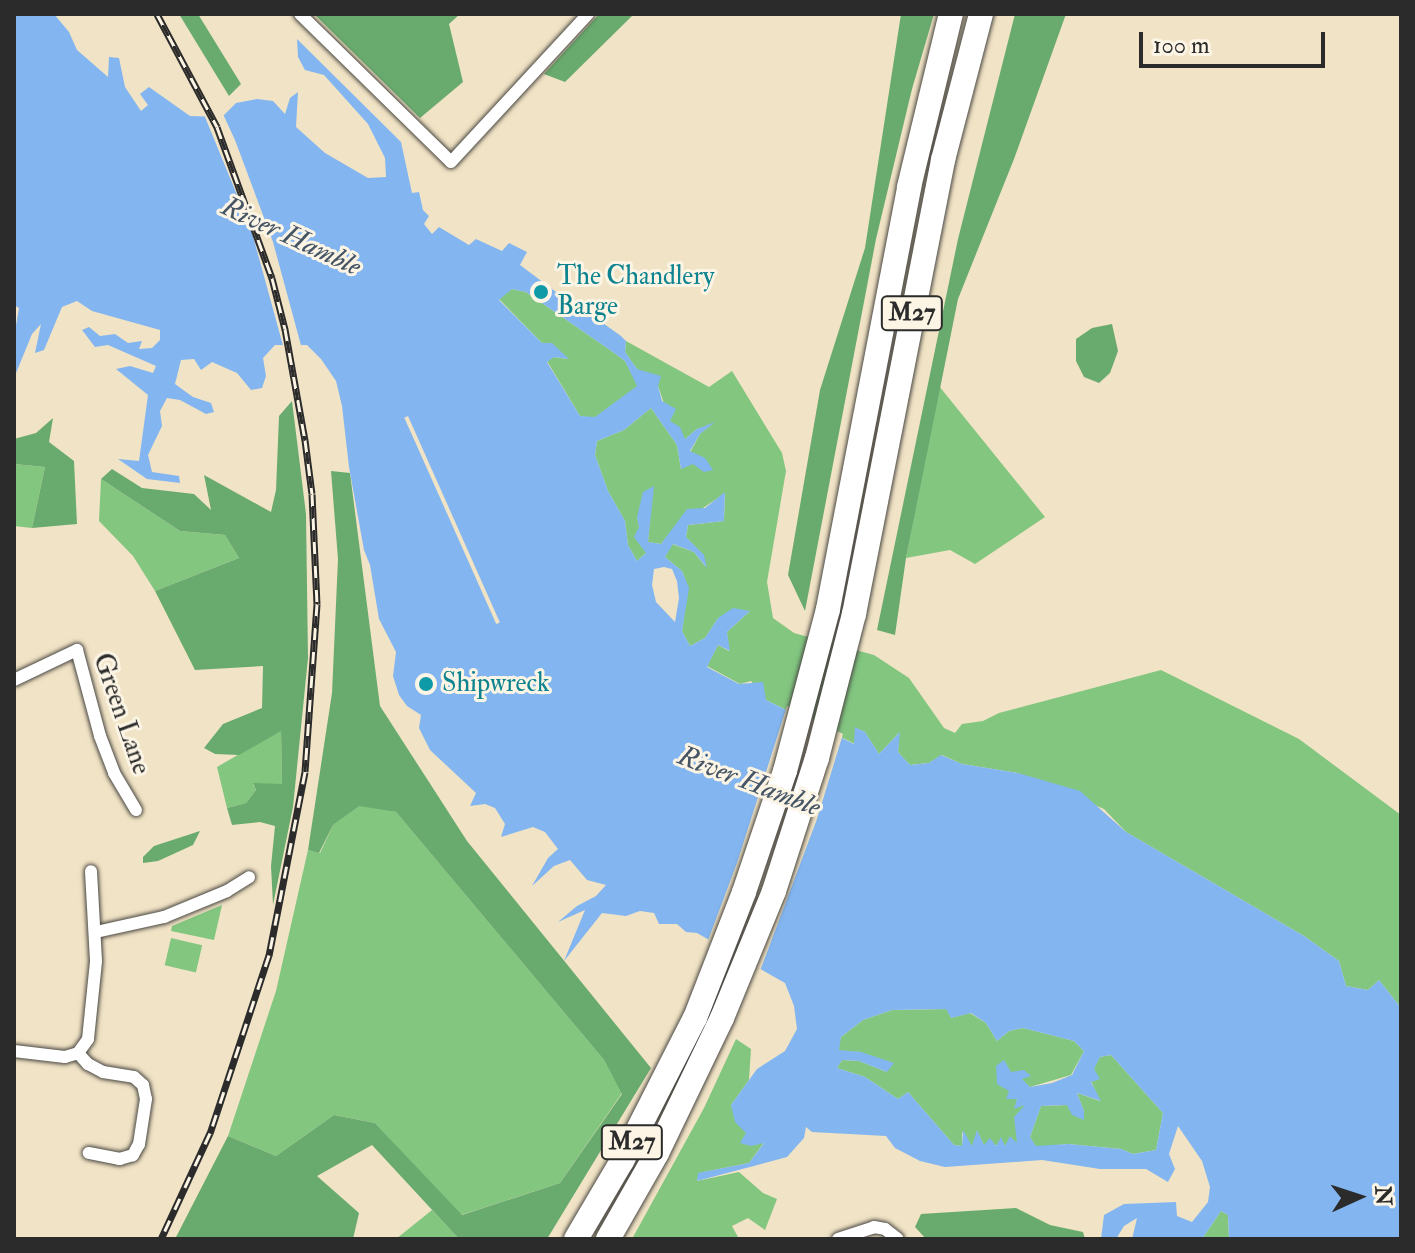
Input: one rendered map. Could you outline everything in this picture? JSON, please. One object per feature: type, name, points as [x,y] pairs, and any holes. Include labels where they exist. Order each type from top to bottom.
[{"type":"highway","name":"M27","points":[[576,1239],[622,1161],[683,1042],[733,922],[776,802],[809,692],[828,609],[909,187],[951,14]]},
{"type":"highway","name":"M27","points":[[608,1239],[657,1153],[707,1053],[754,943],[797,825],[830,715],[854,614],[943,160],[981,14]]},
{"type":"street","points":[[300,14],[451,162],[588,14]]},
{"type":"street","name":"Green Lane","points":[[14,680],[77,650],[98,733],[114,773],[136,810]]},
{"type":"street","points":[[14,1051],[65,1057],[78,1053],[88,1039],[96,932],[91,871]]},
{"type":"street","points":[[96,932],[164,917],[227,891],[249,877]]},
{"type":"street","points":[[78,1053],[88,1064],[103,1072],[134,1077],[143,1085],[146,1099],[139,1144],[133,1155],[120,1159],[89,1153]]},
{"type":"street","points":[[838,1239],[874,1227],[885,1229],[898,1239]]},
{"type":"green space","points":[[179,14],[198,14],[241,84],[229,96]]},
{"type":"green space","points":[[314,14],[460,14],[449,24],[463,82],[420,118]]},
{"type":"green space","points":[[599,14],[634,14],[565,82],[544,74]]},
{"type":"green space","points":[[901,14],[934,14],[912,89],[876,239],[805,611],[788,575],[820,390],[865,248]]},
{"type":"green space","points":[[1015,14],[1066,14],[1014,159],[958,299],[906,558],[895,635],[877,630],[958,239]]},
{"type":"green space","points":[[512,289],[526,292],[625,361],[638,386],[594,418],[580,416],[547,361],[554,357],[567,359],[542,343],[499,299]]},
{"type":"green space","points":[[1112,324],[1118,351],[1110,373],[1099,383],[1084,377],[1076,361],[1076,339],[1092,328]]},
{"type":"green space","points":[[626,341],[709,387],[732,371],[782,453],[786,471],[767,582],[773,618],[794,633],[874,655],[909,678],[944,728],[955,733],[962,724],[983,721],[999,713],[1161,670],[1299,739],[1401,815],[1401,1008],[1379,980],[1368,990],[1346,986],[1339,961],[1304,936],[1126,832],[1104,809],[1018,773],[962,764],[942,755],[929,763],[910,765],[898,752],[899,733],[879,754],[865,732],[856,728],[855,744],[766,700],[751,681],[740,684],[707,666],[718,645],[729,651],[727,632],[749,612],[718,618],[705,638],[690,646],[682,631],[688,587],[682,571],[665,557],[672,544],[694,552],[705,566],[703,555],[686,537],[688,525],[724,521],[725,493],[674,528],[661,544],[648,542],[650,518],[637,517],[646,553],[637,561],[628,545],[625,521],[608,491],[595,455],[597,441],[624,430],[651,408],[677,445],[681,469],[700,434],[712,424],[697,429],[685,439],[670,421],[658,386],[648,374],[637,369],[625,352]]},
{"type":"green space","points":[[939,386],[1045,517],[975,564],[950,550],[906,558]]},
{"type":"green space","points":[[292,401],[306,514],[308,658],[293,807],[273,905],[271,866],[275,826],[260,822],[232,825],[227,808],[246,803],[256,790],[253,783],[282,784],[281,731],[239,755],[215,754],[204,748],[223,724],[262,708],[263,666],[195,670],[155,591],[239,558],[225,535],[180,531],[101,479],[112,469],[142,488],[194,494],[211,510],[204,475],[271,512],[276,490],[279,416]]},
{"type":"green space","points":[[53,418],[49,442],[74,461],[77,524],[32,528],[45,467],[14,464],[14,439],[36,433]]},
{"type":"green space","points":[[14,464],[45,467],[32,528],[14,526]]},
{"type":"green space","points":[[331,471],[350,473],[380,706],[467,841],[651,1068],[547,1239],[459,1239],[372,1145],[317,1176],[359,1213],[353,1239],[175,1239],[228,1136],[276,1156],[334,1115],[375,1123],[462,1215],[560,1183],[622,1094],[604,1060],[396,812],[359,806],[333,825],[319,853],[308,850],[332,693],[338,559]]},
{"type":"green space","points":[[101,479],[180,531],[225,535],[239,558],[155,591],[133,556],[99,521]]},
{"type":"green space","points":[[281,730],[282,784],[253,784],[256,790],[246,803],[227,808],[217,767]]},
{"type":"green space","points":[[359,805],[396,812],[604,1060],[622,1093],[560,1183],[461,1215],[375,1123],[334,1115],[276,1156],[228,1136],[276,991],[308,850],[320,853],[333,825]]},
{"type":"green space","points":[[200,831],[193,845],[158,861],[143,863],[143,857],[154,846]]},
{"type":"green space","points":[[222,905],[214,940],[171,931],[172,926]]},
{"type":"green space","points":[[171,938],[202,945],[196,972],[165,965]]},
{"type":"green space","points":[[947,1009],[951,1018],[970,1013],[986,1023],[997,1041],[1009,1031],[1023,1028],[1074,1041],[1084,1051],[1071,1075],[1030,1087],[1021,1079],[1024,1071],[1009,1091],[1017,1099],[1015,1108],[1027,1104],[1018,1145],[984,1145],[977,1131],[972,1147],[962,1132],[962,1146],[954,1145],[908,1092],[898,1099],[865,1077],[837,1068],[842,1060],[859,1061],[887,1072],[861,1052],[838,1051],[841,1037],[863,1020],[892,1010]]},
{"type":"green space","points":[[736,1039],[751,1049],[749,1080],[731,1105],[765,1141],[749,1163],[699,1173],[697,1181],[739,1172],[763,1193],[777,1199],[765,1230],[748,1218],[732,1226],[739,1239],[632,1239],[704,1108]]},
{"type":"green space","points":[[1111,1055],[1163,1113],[1156,1150],[1133,1154],[1121,1149],[1068,1144],[1036,1147],[1030,1137],[1041,1106],[1067,1105],[1084,1111],[1077,1093],[1100,1101],[1091,1081],[1093,1070],[1100,1057]]},
{"type":"green space","points":[[1016,1208],[1050,1225],[1083,1232],[1085,1239],[926,1239],[915,1227],[921,1214]]},
{"type":"green space","points":[[432,1210],[459,1239],[396,1239]]},
{"type":"green space","points":[[1221,1211],[1228,1215],[1229,1239],[1202,1239]]},
{"type":"water","name":"River Hamble","points":[[14,14],[54,14],[69,32],[77,50],[108,77],[109,57],[119,58],[125,87],[141,111],[148,105],[140,94],[149,87],[190,116],[222,117],[236,103],[257,99],[273,101],[285,114],[290,98],[298,92],[296,127],[325,153],[368,178],[386,177],[385,158],[368,124],[324,75],[305,70],[298,57],[297,39],[401,142],[412,193],[419,192],[423,210],[429,216],[424,224],[432,234],[439,227],[469,245],[476,239],[502,251],[509,243],[527,252],[520,265],[560,295],[564,303],[593,316],[621,336],[626,341],[625,352],[637,369],[661,376],[658,386],[662,401],[676,409],[670,421],[680,427],[685,439],[697,429],[715,422],[700,434],[690,451],[705,458],[713,470],[704,472],[693,464],[681,469],[677,445],[651,408],[624,430],[597,441],[595,455],[608,491],[625,521],[628,545],[637,561],[646,553],[634,537],[639,527],[637,517],[643,492],[654,486],[648,542],[661,544],[687,509],[705,508],[725,492],[724,521],[688,525],[686,537],[704,555],[707,568],[694,552],[673,544],[665,557],[682,571],[689,588],[682,631],[690,646],[705,638],[718,618],[733,608],[750,611],[727,632],[730,651],[718,645],[707,667],[739,684],[763,682],[766,700],[854,744],[855,727],[865,732],[879,754],[900,732],[898,752],[910,765],[929,763],[941,755],[962,764],[1018,773],[1080,791],[1126,832],[1304,936],[1339,961],[1346,986],[1368,990],[1379,980],[1401,1008],[1401,1239],[1229,1239],[1228,1215],[1221,1211],[1202,1239],[1132,1239],[1137,1218],[1124,1226],[1116,1239],[1101,1239],[1104,1215],[1124,1204],[1176,1202],[1177,1216],[1192,1222],[1208,1202],[1210,1187],[1202,1161],[1178,1126],[1169,1154],[1175,1169],[1168,1182],[1146,1169],[1100,1169],[1042,1160],[945,1167],[920,1161],[895,1148],[886,1136],[812,1132],[806,1127],[804,1138],[787,1157],[697,1181],[698,1173],[749,1163],[764,1143],[751,1146],[740,1143],[746,1133],[735,1122],[731,1105],[757,1069],[785,1051],[797,1029],[794,1006],[785,983],[697,933],[686,932],[677,924],[659,924],[654,913],[640,911],[626,916],[602,913],[564,961],[585,910],[558,922],[577,906],[596,896],[606,885],[587,880],[570,860],[554,866],[532,886],[548,858],[558,849],[545,832],[533,827],[501,837],[505,824],[495,808],[485,804],[470,806],[476,793],[430,750],[419,728],[421,715],[407,706],[399,695],[393,676],[396,652],[379,619],[370,565],[364,550],[342,406],[336,381],[321,359],[307,345],[275,345],[263,358],[266,376],[262,388],[251,390],[237,373],[212,362],[201,370],[194,359],[181,360],[175,384],[193,397],[211,403],[214,412],[206,414],[180,400],[167,398],[160,411],[162,426],[148,455],[152,472],[179,476],[180,483],[147,479],[118,459],[139,461],[148,395],[116,369],[130,366],[153,373],[156,366],[108,345],[95,347],[82,330],[89,327],[100,336],[115,334],[128,343],[142,341],[139,349],[152,348],[160,340],[160,330],[92,311],[77,301],[62,307],[44,350],[35,353],[41,324],[32,334],[14,378],[14,337],[19,308],[14,305]],"holes":[[[512,289],[526,292],[625,361],[637,386],[595,417],[580,416],[547,362],[554,357],[569,359],[552,343],[542,343],[499,300]],[[654,569],[672,569],[677,581],[679,598],[675,622],[656,602],[652,585]],[[946,1009],[951,1018],[971,1013],[986,1023],[997,1041],[1009,1031],[1023,1028],[1074,1041],[1084,1051],[1072,1075],[1030,1087],[1022,1079],[1031,1076],[1024,1070],[1011,1072],[1004,1060],[996,1066],[997,1084],[1009,1091],[1006,1099],[1017,1099],[1014,1109],[1025,1105],[1014,1117],[1017,1143],[1010,1136],[1005,1146],[1001,1137],[996,1146],[990,1138],[984,1145],[977,1130],[972,1146],[963,1130],[962,1146],[954,1145],[908,1092],[898,1099],[865,1077],[837,1068],[842,1060],[859,1061],[887,1072],[894,1063],[861,1052],[839,1050],[841,1037],[863,1020],[892,1010]],[[1111,1055],[1163,1113],[1156,1150],[1133,1154],[1121,1149],[1068,1144],[1036,1146],[1030,1137],[1041,1106],[1067,1105],[1072,1115],[1084,1120],[1077,1093],[1101,1101],[1091,1082],[1100,1079],[1094,1069],[1100,1057]]]},
{"type":"pier","points":[[203,112],[222,112],[235,140],[273,242],[302,349],[284,349],[251,229]]},
{"type":"pier","points":[[408,416],[500,622],[496,624],[404,418]]},
{"type":"pier","points":[[787,706],[843,734],[817,819],[760,971],[707,943],[737,863]]},
{"type":"railway","points":[[157,14],[217,127],[272,278],[285,329],[305,440],[312,494],[317,604],[305,772],[269,955],[210,1133],[161,1239]]},
{"type":"place","name":"The Chandlery Barge","points":[[541,292]]},
{"type":"place","name":"Shipwreck","points":[[426,684]]}]
